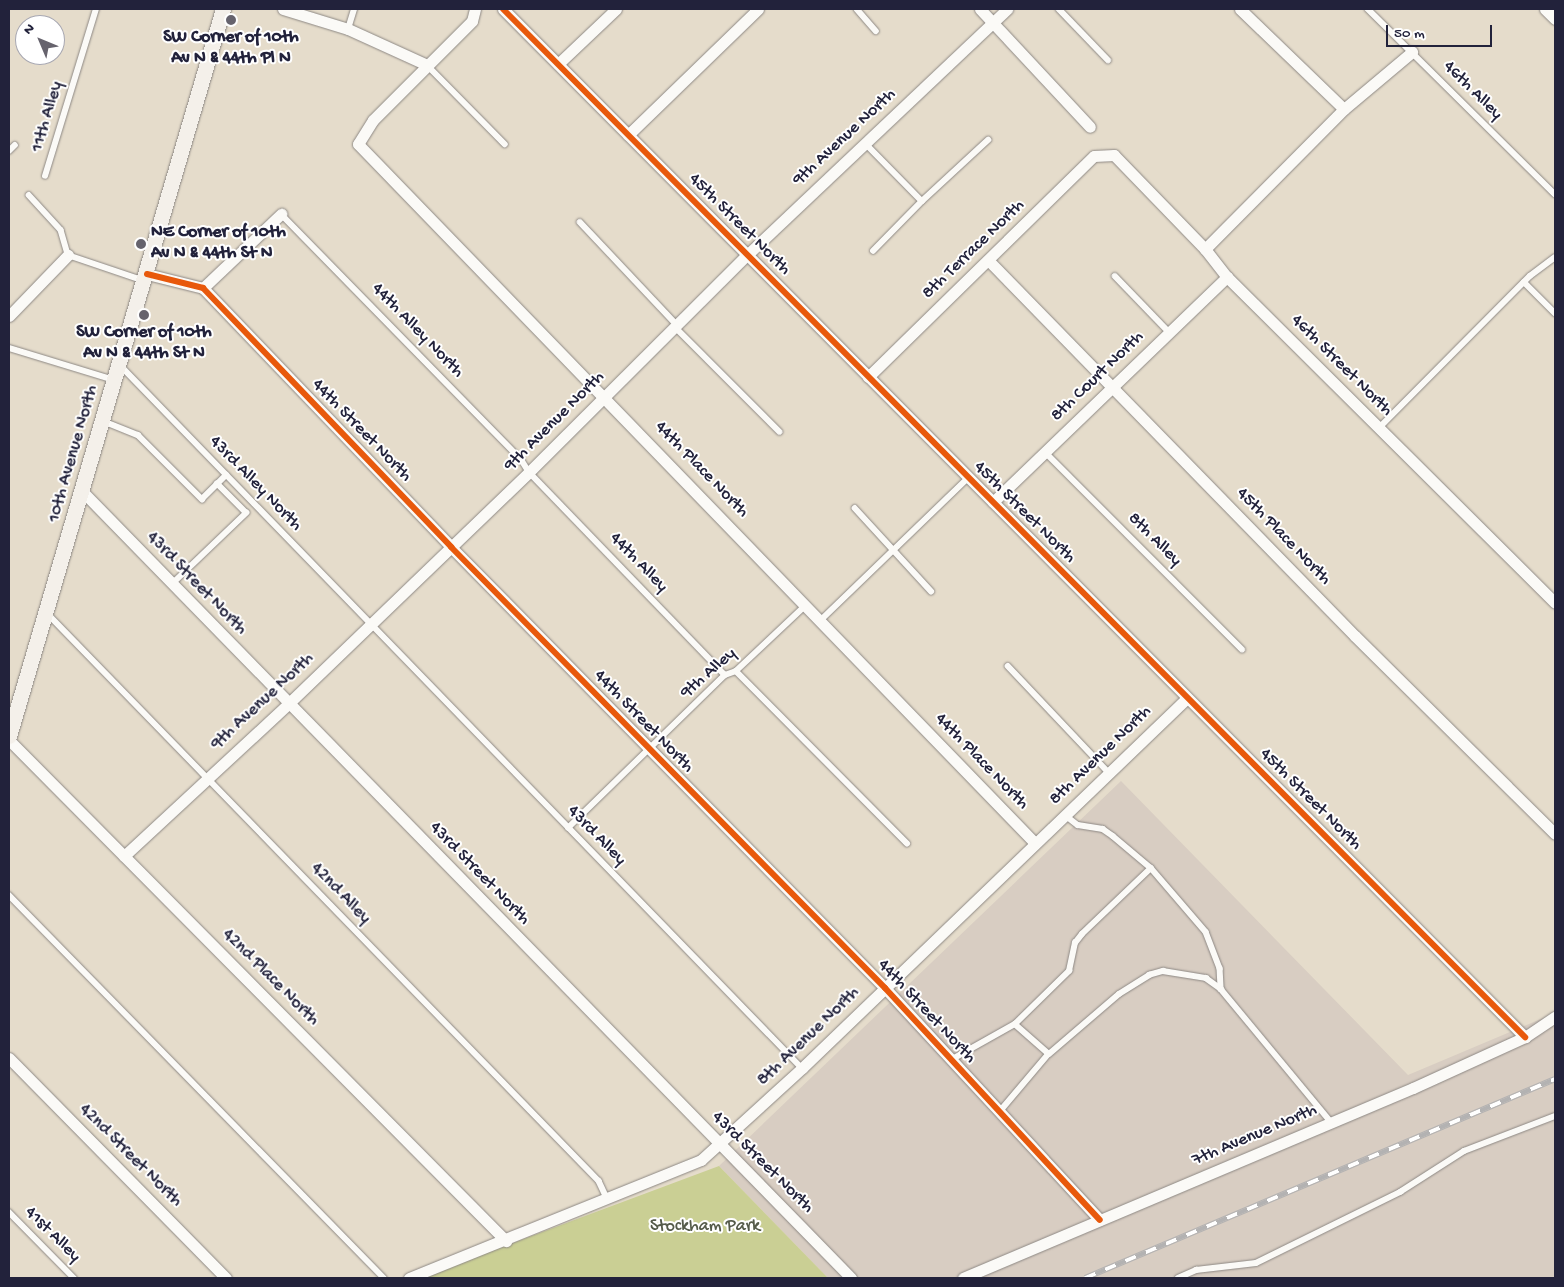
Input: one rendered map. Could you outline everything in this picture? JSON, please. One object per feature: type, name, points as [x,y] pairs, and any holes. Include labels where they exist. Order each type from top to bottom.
[{"type":"street","name":"10th Avenue North","points":[[9,736],[116,380],[223,9]]},
{"type":"street","points":[[283,9],[348,29],[427,65],[472,21],[475,9]]},
{"type":"street","name":"45th Street North","points":[[503,9],[1525,1037]]},
{"type":"street","points":[[558,64],[616,9]]},
{"type":"street","points":[[628,135],[758,9]]},
{"type":"street","points":[[980,9],[1090,127]]},
{"type":"street","name":"9th Avenue North","points":[[124,856],[288,704],[529,472],[747,255],[1007,9]]},
{"type":"street","points":[[1240,9],[1344,109]]},
{"type":"street","points":[[1545,9],[1555,19]]},
{"type":"street","points":[[1205,249],[1344,109],[1412,52]]},
{"type":"street","name":"44th Place North","points":[[427,65],[373,120],[358,144],[606,396],[1035,843]]},
{"type":"street","name":"46th Street North","points":[[1105,153],[1114,155],[1205,249],[1226,276],[1555,603]]},
{"type":"street","name":"8th Terrace North","points":[[868,377],[989,261],[1094,156],[1105,153]]},
{"type":"street","points":[[145,277],[203,288],[281,214]]},
{"type":"street","points":[[9,316],[68,255]]},
{"type":"street","name":"45th Place North","points":[[989,261],[1355,636],[1555,834]]},
{"type":"street","name":"8th Court North","points":[[993,502],[1226,276]]},
{"type":"street","name":"44th Street North","points":[[203,288],[451,547],[885,988],[1100,1220]]},
{"type":"street","name":"43rd Street North","points":[[83,492],[288,704],[851,1278]]},
{"type":"street","name":"8th Avenue North","points":[[409,1278],[608,1200],[700,1160],[720,1146],[1035,843],[1110,774],[1187,698]]},
{"type":"street","name":"42nd Place North","points":[[9,740],[506,1241]]},
{"type":"street","name":"7th Avenue North","points":[[963,1278],[1331,1122],[1525,1037],[1555,1017]]},
{"type":"street","name":"42nd Street North","points":[[9,1058],[226,1278]]},
{"type":"lane","name":"11th Alley","points":[[45,176],[96,9]]},
{"type":"lane","points":[[348,29],[354,9]]},
{"type":"lane","points":[[857,9],[876,31]]},
{"type":"lane","points":[[1059,9],[1108,60]]},
{"type":"lane","name":"46th Alley","points":[[1368,9],[1555,194]]},
{"type":"lane","points":[[427,65],[505,144]]},
{"type":"lane","points":[[873,251],[922,201],[988,140]]},
{"type":"lane","points":[[865,143],[922,201]]},
{"type":"lane","name":"11th Alley","points":[[9,151],[15,144]]},
{"type":"lane","points":[[29,195],[61,230],[68,255],[145,277]]},
{"type":"lane","name":"44th Alley North","points":[[281,214],[521,459],[529,472]]},
{"type":"lane","points":[[580,222],[676,326],[780,432]]},
{"type":"lane","points":[[1379,428],[1524,282],[1555,257]]},
{"type":"lane","points":[[1115,276],[1169,332]]},
{"type":"lane","points":[[1524,282],[1555,313]]},
{"type":"lane","points":[[9,348],[116,380]]},
{"type":"lane","name":"43rd Alley North","points":[[120,365],[370,623]]},
{"type":"lane","points":[[103,421],[138,435],[202,500],[226,475]]},
{"type":"lane","name":"8th Alley","points":[[1045,452],[1242,649]]},
{"type":"lane","name":"44th Alley","points":[[529,472],[725,675]]},
{"type":"lane","points":[[821,620],[968,478]]},
{"type":"lane","points":[[172,584],[246,513],[217,484]]},
{"type":"lane","points":[[855,508],[932,591]]},
{"type":"lane","name":"9th Alley","points":[[568,828],[725,675],[736,671],[806,605]]},
{"type":"lane","name":"42nd Alley","points":[[46,613],[599,1181],[608,1200]]},
{"type":"lane","name":"43rd Alley","points":[[370,623],[802,1068]]},
{"type":"lane","points":[[1008,666],[1110,774]]},
{"type":"lane","points":[[736,671],[907,843]]},
{"type":"lane","points":[[1065,815],[1078,825],[1103,830],[1113,836],[1151,868],[1206,932],[1218,961],[1221,989]]},
{"type":"lane","points":[[951,1060],[1015,1024],[1069,971],[1075,943],[1082,934],[1151,868]]},
{"type":"lane","points":[[9,895],[384,1278]]},
{"type":"lane","points":[[1000,1112],[1049,1054],[1119,994],[1148,975],[1163,971],[1206,978],[1221,989],[1331,1122]]},
{"type":"lane","points":[[1015,1024],[1049,1054]]},
{"type":"lane","points":[[1178,1278],[1196,1270],[1256,1264],[1400,1192],[1464,1151],[1555,1116]]},
{"type":"lane","name":"41st Alley","points":[[9,1212],[74,1278]]},
{"type":"shaded area","points":[[1121,781],[1408,1075],[1555,1013],[1555,1278],[828,1278],[719,1166]]},
{"type":"green space","name":"Stockham Park","points":[[719,1166],[828,1278],[419,1278]]},
{"type":"railway","points":[[1085,1278],[1555,1079]]},
{"type":"cycle path","points":[[503,9],[1525,1037]]},
{"type":"cycle path","points":[[147,274],[203,288],[451,547],[885,988],[1100,1220]]},
{"type":"place","name":"SW Corner of 10th Av N & 44th Pl N","points":[[231,20]]},
{"type":"place","name":"NE Corner of 10th Av N & 44th St N","points":[[141,244]]},
{"type":"place","name":"SW Corner of 10th Av N & 44th St N","points":[[144,315]]}]
